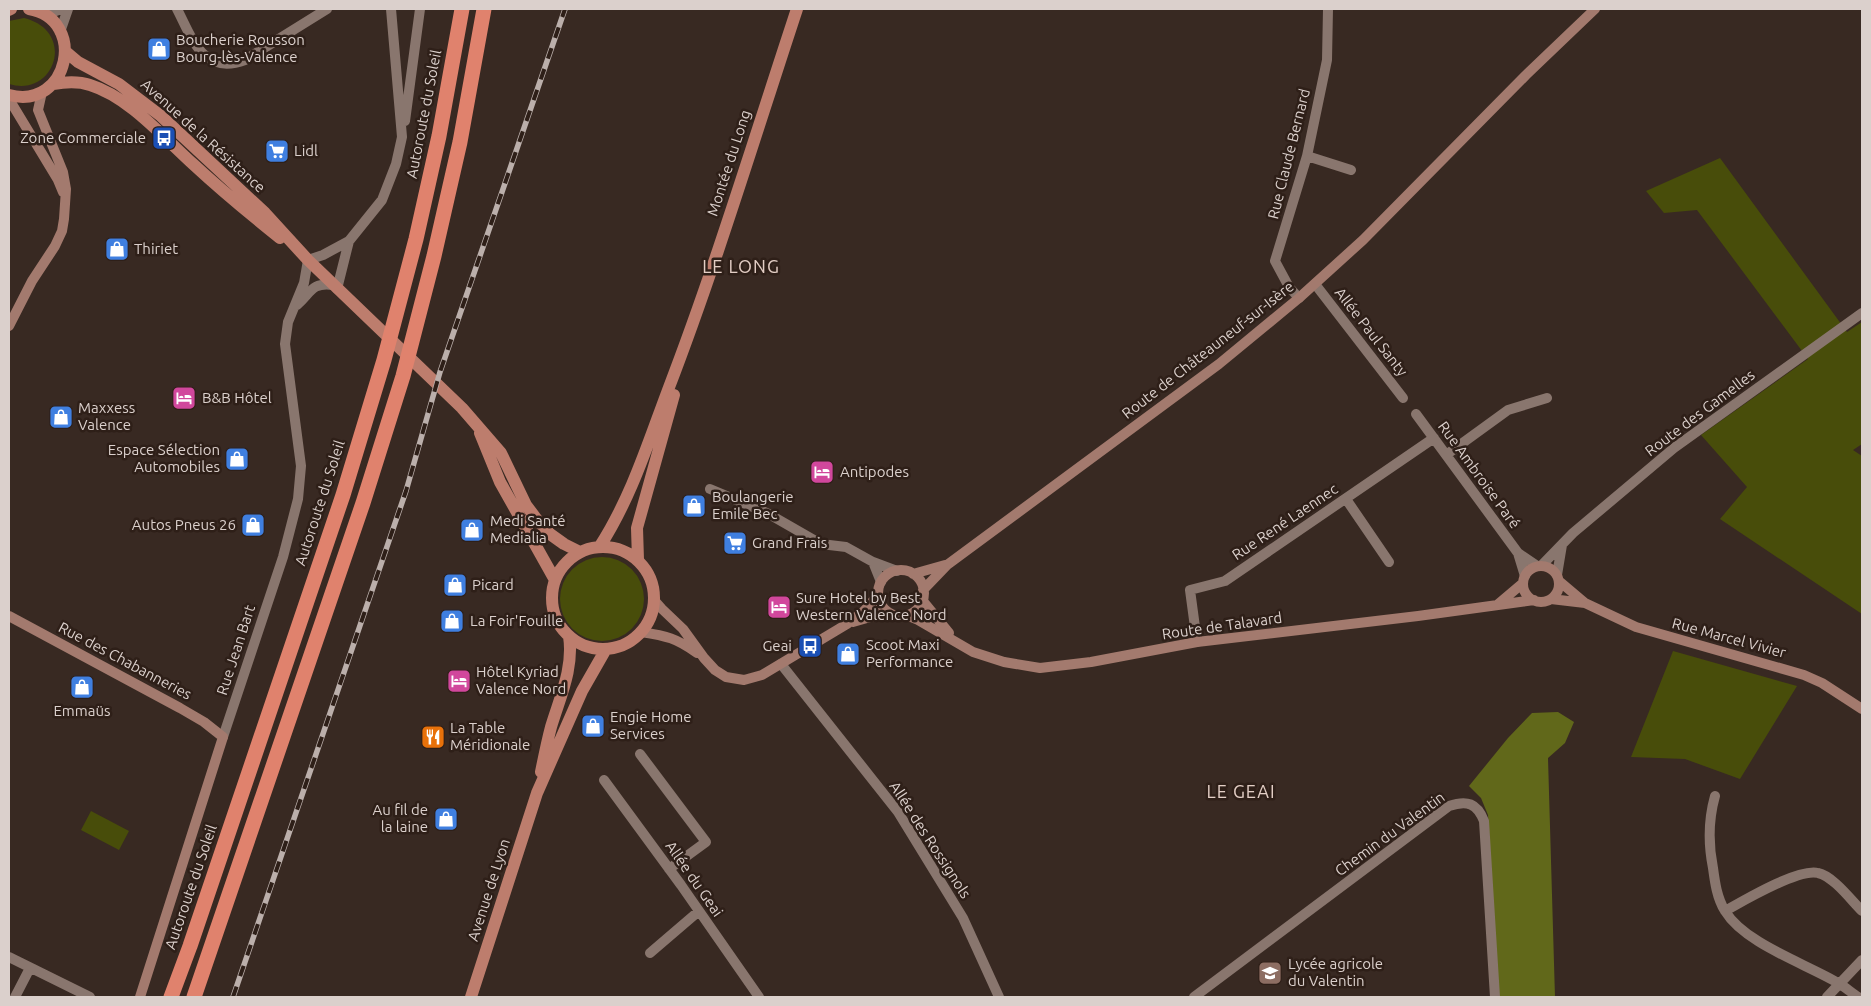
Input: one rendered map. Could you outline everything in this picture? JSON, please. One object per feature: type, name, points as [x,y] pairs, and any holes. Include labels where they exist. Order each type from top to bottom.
[{"type":"highway","name":"Autoroute du Soleil","points":[[171,997],[343,495],[384,360],[416,239],[439,136],[462,9]]},
{"type":"highway","points":[[194,997],[363,503],[403,376],[416,329],[460,142],[484,9]]},
{"type":"main road","points":[[9,95],[24,97],[42,92],[52,84],[62,68],[65,51],[60,32],[54,22],[45,14],[31,9]]},
{"type":"main road","name":"Montée du Long","points":[[600,546],[635,478],[692,327],[797,9]]},
{"type":"main road","name":"Avenue de la Résistance","points":[[65,51],[85,66],[119,84],[161,116],[265,213],[308,260],[450,396],[477,425],[501,453],[526,505],[538,521],[550,534],[580,552]]},
{"type":"main road","name":"Avenue de la Résistance","points":[[52,84],[67,82],[90,85],[125,104],[256,220],[308,260]]},
{"type":"main road","name":"Montée du Long","points":[[638,560],[637,528],[640,515],[692,327]]},
{"type":"main road","name":"Avenue de la Résistance","points":[[477,425],[500,482],[555,580]]},
{"type":"main road","points":[[600,546],[620,550],[638,560],[650,578],[654,600],[653,611],[641,632],[631,641],[619,647],[606,649],[592,648],[580,644],[569,636],[561,628],[552,609],[551,599],[555,580],[565,563],[580,552],[600,546]]},
{"type":"main road","name":"Avenue de Lyon","points":[[537,793],[546,747],[565,683],[571,649],[569,636]]},
{"type":"main road","name":"Avenue de Lyon","points":[[471,997],[537,793],[582,691],[606,649]]},
{"type":"street","points":[[45,14],[61,9]]},
{"type":"street","points":[[60,32],[68,9]]},
{"type":"street","points":[[176,9],[198,50],[208,59],[233,65],[245,60],[327,9]]},
{"type":"street","points":[[391,9],[402,137]]},
{"type":"street","points":[[335,287],[349,241],[382,200],[396,164],[402,137],[420,9]]},
{"type":"street","name":"Rue Claude Bernard","points":[[1299,298],[1289,287],[1275,261],[1307,156],[1327,60],[1328,9]]},
{"type":"street","name":"Route de Châteauneuf-sur-Isère","points":[[923,595],[947,565],[1219,364],[1299,298],[1363,240],[1526,75],[1595,9]]},
{"type":"street","points":[[9,326],[62,231],[66,200],[63,172],[38,110],[42,92]]},
{"type":"street","points":[[9,99],[58,180],[66,200]]},
{"type":"street","points":[[1307,156],[1351,170]]},
{"type":"street","points":[[308,260],[323,255],[349,241]]},
{"type":"street","name":"Rue Jean Bart","points":[[296,306],[297,296],[304,283],[308,260]]},
{"type":"street","name":"Rue Jean Bart","points":[[140,997],[283,557],[298,499],[301,466],[285,344],[288,322],[296,306],[314,287],[322,284],[335,287]]},
{"type":"street","name":"Allée Paul Santy","points":[[1315,284],[1403,398]]},
{"type":"street","name":"Route des Gamelles","points":[[1539,566],[1573,533],[1674,448],[1862,313]]},
{"type":"street","points":[[1446,455],[1508,410],[1547,398]]},
{"type":"street","name":"Rue Ambroise Paré","points":[[1416,414],[1518,553],[1539,566]]},
{"type":"street","name":"Rue René Laennec","points":[[1197,642],[1190,590],[1225,581],[1434,438]]},
{"type":"street","points":[[710,489],[767,513],[821,544],[846,547],[873,562],[912,574],[922,584],[923,595],[913,612],[906,615],[897,616],[888,612],[883,608],[878,595]]},
{"type":"street","points":[[1346,499],[1389,562]]},
{"type":"street","points":[[1524,579],[1524,590],[1528,596],[1542,602],[1551,599],[1556,594],[1562,545]]},
{"type":"street","name":"Rue Ambroise Paré","points":[[1518,553],[1524,579]]},
{"type":"street","points":[[873,562],[881,582]]},
{"type":"street","name":"Route de Châteauneuf-sur-Isère","points":[[912,574],[947,565]]},
{"type":"street","points":[[1497,605],[1524,579],[1532,568],[1539,566],[1553,570],[1558,578]]},
{"type":"street","points":[[654,600],[683,629],[715,670],[734,680],[754,678],[848,624],[864,611],[878,595],[881,582],[887,574],[897,570]]},
{"type":"street","name":"Rue Marcel Vivier","points":[[1558,578],[1585,603]]},
{"type":"street","name":"Route de Talavard","points":[[923,595],[956,642]]},
{"type":"street","name":"Rue Marcel Vivier","points":[[1551,599],[1585,603],[1649,631],[1804,675],[1822,683],[1862,709]]},
{"type":"street","name":"Route de Talavard","points":[[906,615],[973,652],[1021,666],[1040,668],[1091,662],[1197,642],[1418,616],[1534,600]]},
{"type":"street","points":[[848,624],[888,612]]},
{"type":"street","name":"Rue des Chabanneries","points":[[9,616],[180,708],[204,722],[223,737]]},
{"type":"street","points":[[641,632],[671,637],[682,642],[704,658]]},
{"type":"street","name":"Allée des Rossignols","points":[[781,664],[898,812],[963,918],[999,997]]},
{"type":"street","points":[[640,754],[706,842],[669,869]]},
{"type":"street","name":"Allée du Geai","points":[[604,780],[759,997]]},
{"type":"street","points":[[1715,796],[1708,828],[1710,852],[1717,894],[1725,911],[1737,926],[1766,946],[1840,984],[1858,997]]},
{"type":"street","name":"Chemin du Valentin","points":[[1194,997],[1450,806],[1460,803],[1472,804],[1480,811],[1484,820],[1495,997]]},
{"type":"street","points":[[1725,911],[1774,885],[1806,874],[1818,873],[1832,880],[1862,911]]},
{"type":"street","points":[[650,953],[699,911]]},
{"type":"street","points":[[9,957],[90,997]]},
{"type":"street","points":[[1827,997],[1862,960]]},
{"type":"street","points":[[15,997],[30,968]]},
{"type":"green space","points":[[24,18],[40,25],[50,36],[55,48],[54,61],[48,73],[38,81],[25,86],[9,84],[9,21]]},
{"type":"green space","points":[[1720,158],[1847,332],[1862,322],[1862,444],[1853,450],[1862,456],[1862,614],[1720,519],[1747,487],[1701,435],[1808,359],[1697,210],[1664,213],[1646,191]]},
{"type":"green space","points":[[602,557],[625,564],[637,576],[644,599],[637,622],[625,634],[602,641],[579,634],[567,622],[560,599],[567,576],[579,564]]},
{"type":"green space","points":[[1673,651],[1797,686],[1740,779],[1685,759],[1631,757]]},
{"type":"green space","points":[[1558,712],[1574,722],[1565,743],[1548,758],[1555,997],[1499,997],[1488,815],[1481,798],[1469,786],[1508,738],[1532,713]]},
{"type":"green space","points":[[91,811],[129,831],[119,850],[81,830]]},
{"type":"railway","points":[[233,997],[406,491],[440,372],[565,9]]},
{"type":"place","name":"Boucherie Rousson Bourg-lès-Valence","points":[[159,49]]},
{"type":"place","name":"Zone Commerciale","points":[[164,138]]},
{"type":"place","name":"Lidl","points":[[277,151]]},
{"type":"place","name":"Thiriet","points":[[117,249]]},
{"type":"place","name":"B&B Hôtel","points":[[184,398]]},
{"type":"place","name":"Maxxess Valence","points":[[61,417]]},
{"type":"place","name":"Espace Sélection Automobiles","points":[[237,459]]},
{"type":"place","name":"Antipodes","points":[[822,472]]},
{"type":"place","name":"Boulangerie Emile Bec","points":[[694,506]]},
{"type":"place","name":"Autos Pneus 26","points":[[253,525]]},
{"type":"place","name":"Medi Santé Medialia","points":[[472,530]]},
{"type":"place","name":"Grand Frais","points":[[735,543]]},
{"type":"place","name":"Picard","points":[[455,585]]},
{"type":"place","name":"Sure Hotel by Best Western Valence Nord","points":[[779,607]]},
{"type":"place","name":"La Foir'Fouille","points":[[452,621]]},
{"type":"place","name":"Geai","points":[[810,646]]},
{"type":"place","name":"Scoot Maxi Performance","points":[[848,654]]},
{"type":"place","name":"Hôtel Kyriad Valence Nord","points":[[459,681]]},
{"type":"place","name":"Emmaüs","points":[[82,687]]},
{"type":"place","name":"Engie Home Services","points":[[593,726]]},
{"type":"place","name":"La Table Méridionale","points":[[433,737]]},
{"type":"place","name":"Au fil de la laine","points":[[446,819]]},
{"type":"place","name":"Lycée agricole du Valentin","points":[[1270,973]]},
{"type":"district","name":"LE LONG","points":[[741,267]]},
{"type":"district","name":"LE GEAI","points":[[1241,792]]}]
